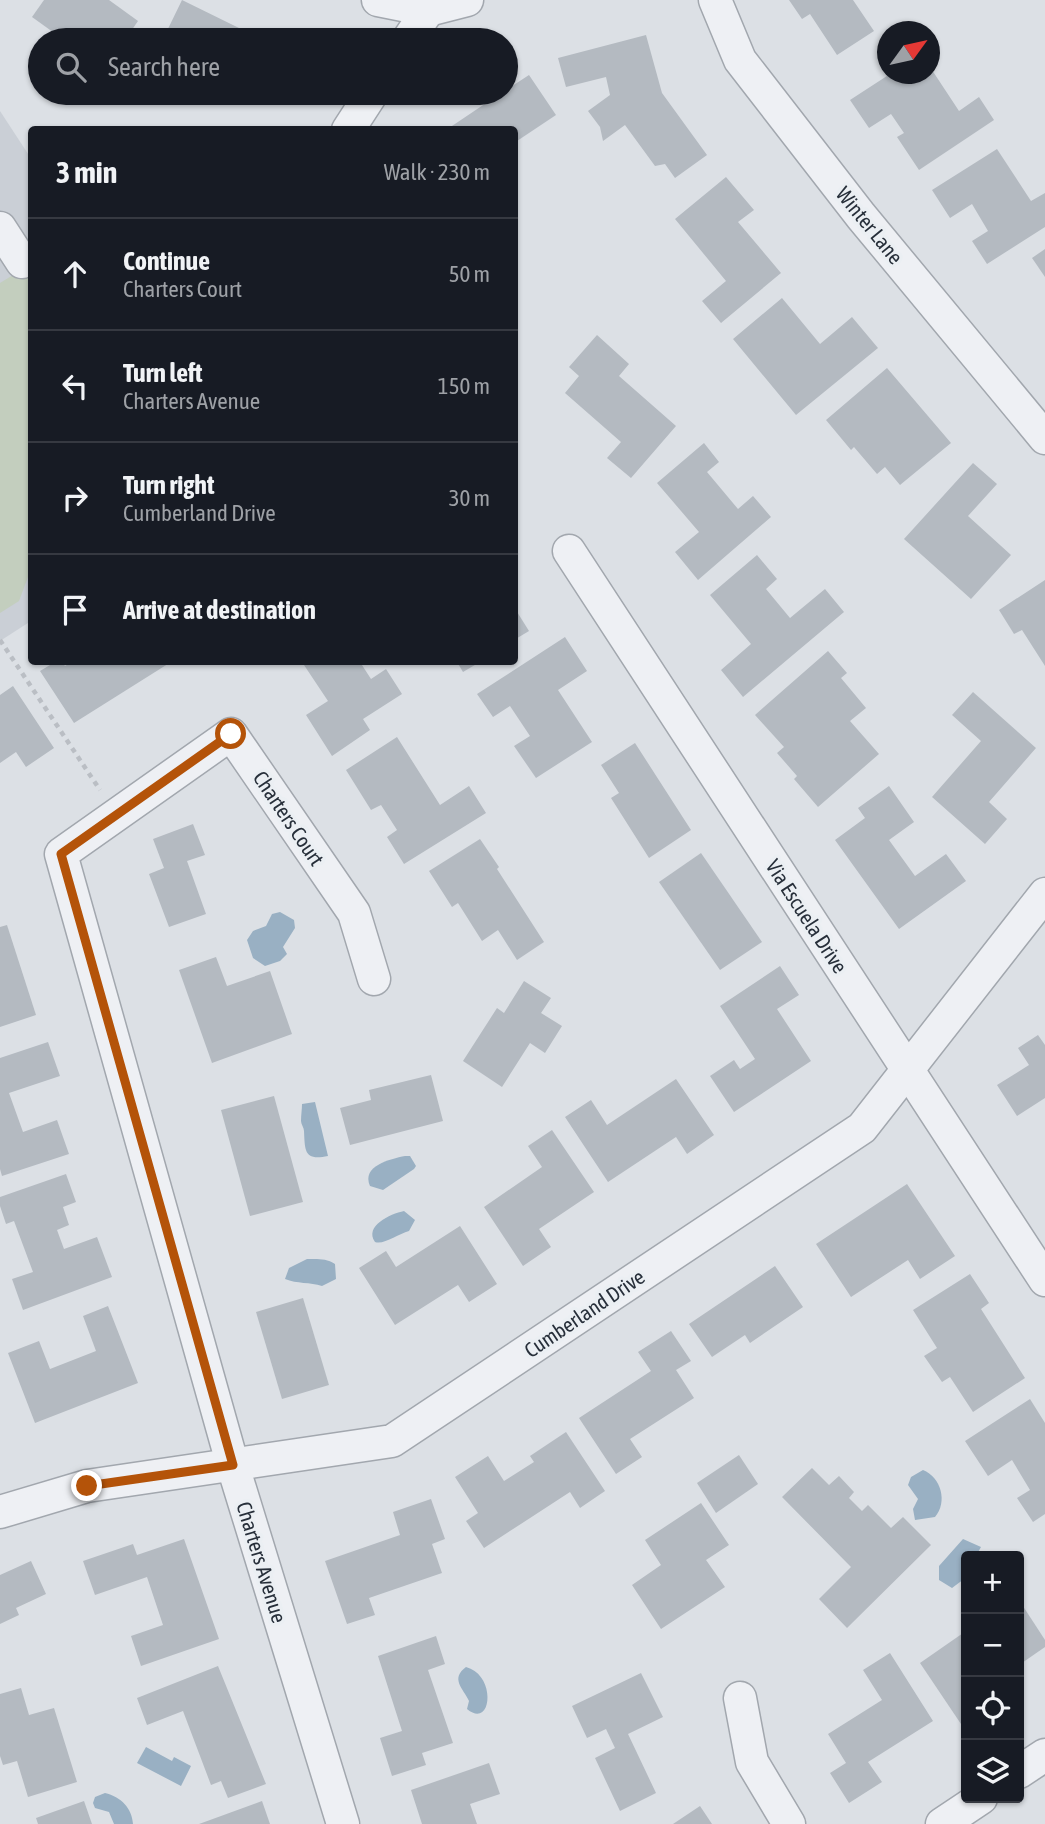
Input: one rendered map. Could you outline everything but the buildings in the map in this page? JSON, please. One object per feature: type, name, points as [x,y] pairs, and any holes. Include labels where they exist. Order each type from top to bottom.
[{"type":"street","points":[[378,0],[428,10],[467,0]]},
{"type":"street","name":"Winter Lane","points":[[715,0],[740,60],[861,216],[1045,438]]},
{"type":"street","points":[[416,28],[428,10]]},
{"type":"street","points":[[351,126],[364,105]]},
{"type":"street","points":[[0,228],[22,262]]},
{"type":"street","name":"Via Escuela Drive","points":[[569,551],[1045,1280]]},
{"type":"street","name":"Charters Court","points":[[61,854],[231,734],[354,913],[374,979]]},
{"type":"street","name":"Charters Avenue","points":[[61,854],[233,1465],[343,1824]]},
{"type":"street","name":"Cumberland Drive","points":[[0,1512],[87,1486],[392,1441],[862,1128],[1045,894]]},
{"type":"street","points":[[740,1698],[752,1762],[789,1824]]},
{"type":"street","points":[[1024,1769],[1045,1755]]},
{"type":"street","points":[[942,1824],[974,1803]]},
{"type":"path","points":[[0,640],[116,815]]},
{"type":"shaded area","points":[[0,111],[28,154],[28,623],[0,641]]},
{"type":"green space","points":[[28,266],[28,577],[19,601],[0,613],[0,283]]},
{"type":"water","points":[[280,912],[294,920],[295,928],[283,947],[287,954],[280,961],[265,966],[253,958],[247,940],[253,931],[266,926],[272,914]]},
{"type":"water","points":[[315,1102],[328,1156],[310,1156],[306,1149],[301,1121],[302,1104]]},
{"type":"water","points":[[410,1156],[416,1166],[414,1169],[383,1190],[370,1186],[368,1179],[373,1169]]},
{"type":"water","points":[[404,1211],[415,1220],[409,1231],[387,1241],[375,1242],[373,1231],[376,1226],[386,1218]]},
{"type":"water","points":[[307,1259],[325,1260],[335,1264],[336,1279],[322,1286],[285,1279],[289,1268]]},
{"type":"water","points":[[923,1470],[938,1484],[941,1504],[935,1517],[915,1520],[913,1509],[918,1499],[908,1485],[911,1477]]},
{"type":"water","points":[[963,1539],[981,1547],[979,1551],[961,1551],[961,1581],[952,1588],[939,1580],[939,1566]]},
{"type":"water","points":[[466,1667],[476,1672],[487,1689],[486,1707],[475,1714],[467,1709],[469,1701],[458,1680],[461,1671]]},
{"type":"water","points":[[146,1747],[172,1761],[174,1757],[191,1766],[181,1786],[137,1763]]},
{"type":"water","points":[[105,1793],[125,1804],[133,1824],[114,1824],[109,1812],[95,1808],[95,1797]]},
{"type":"route","points":[[87,1486],[233,1465],[61,854],[231,734]]}]
